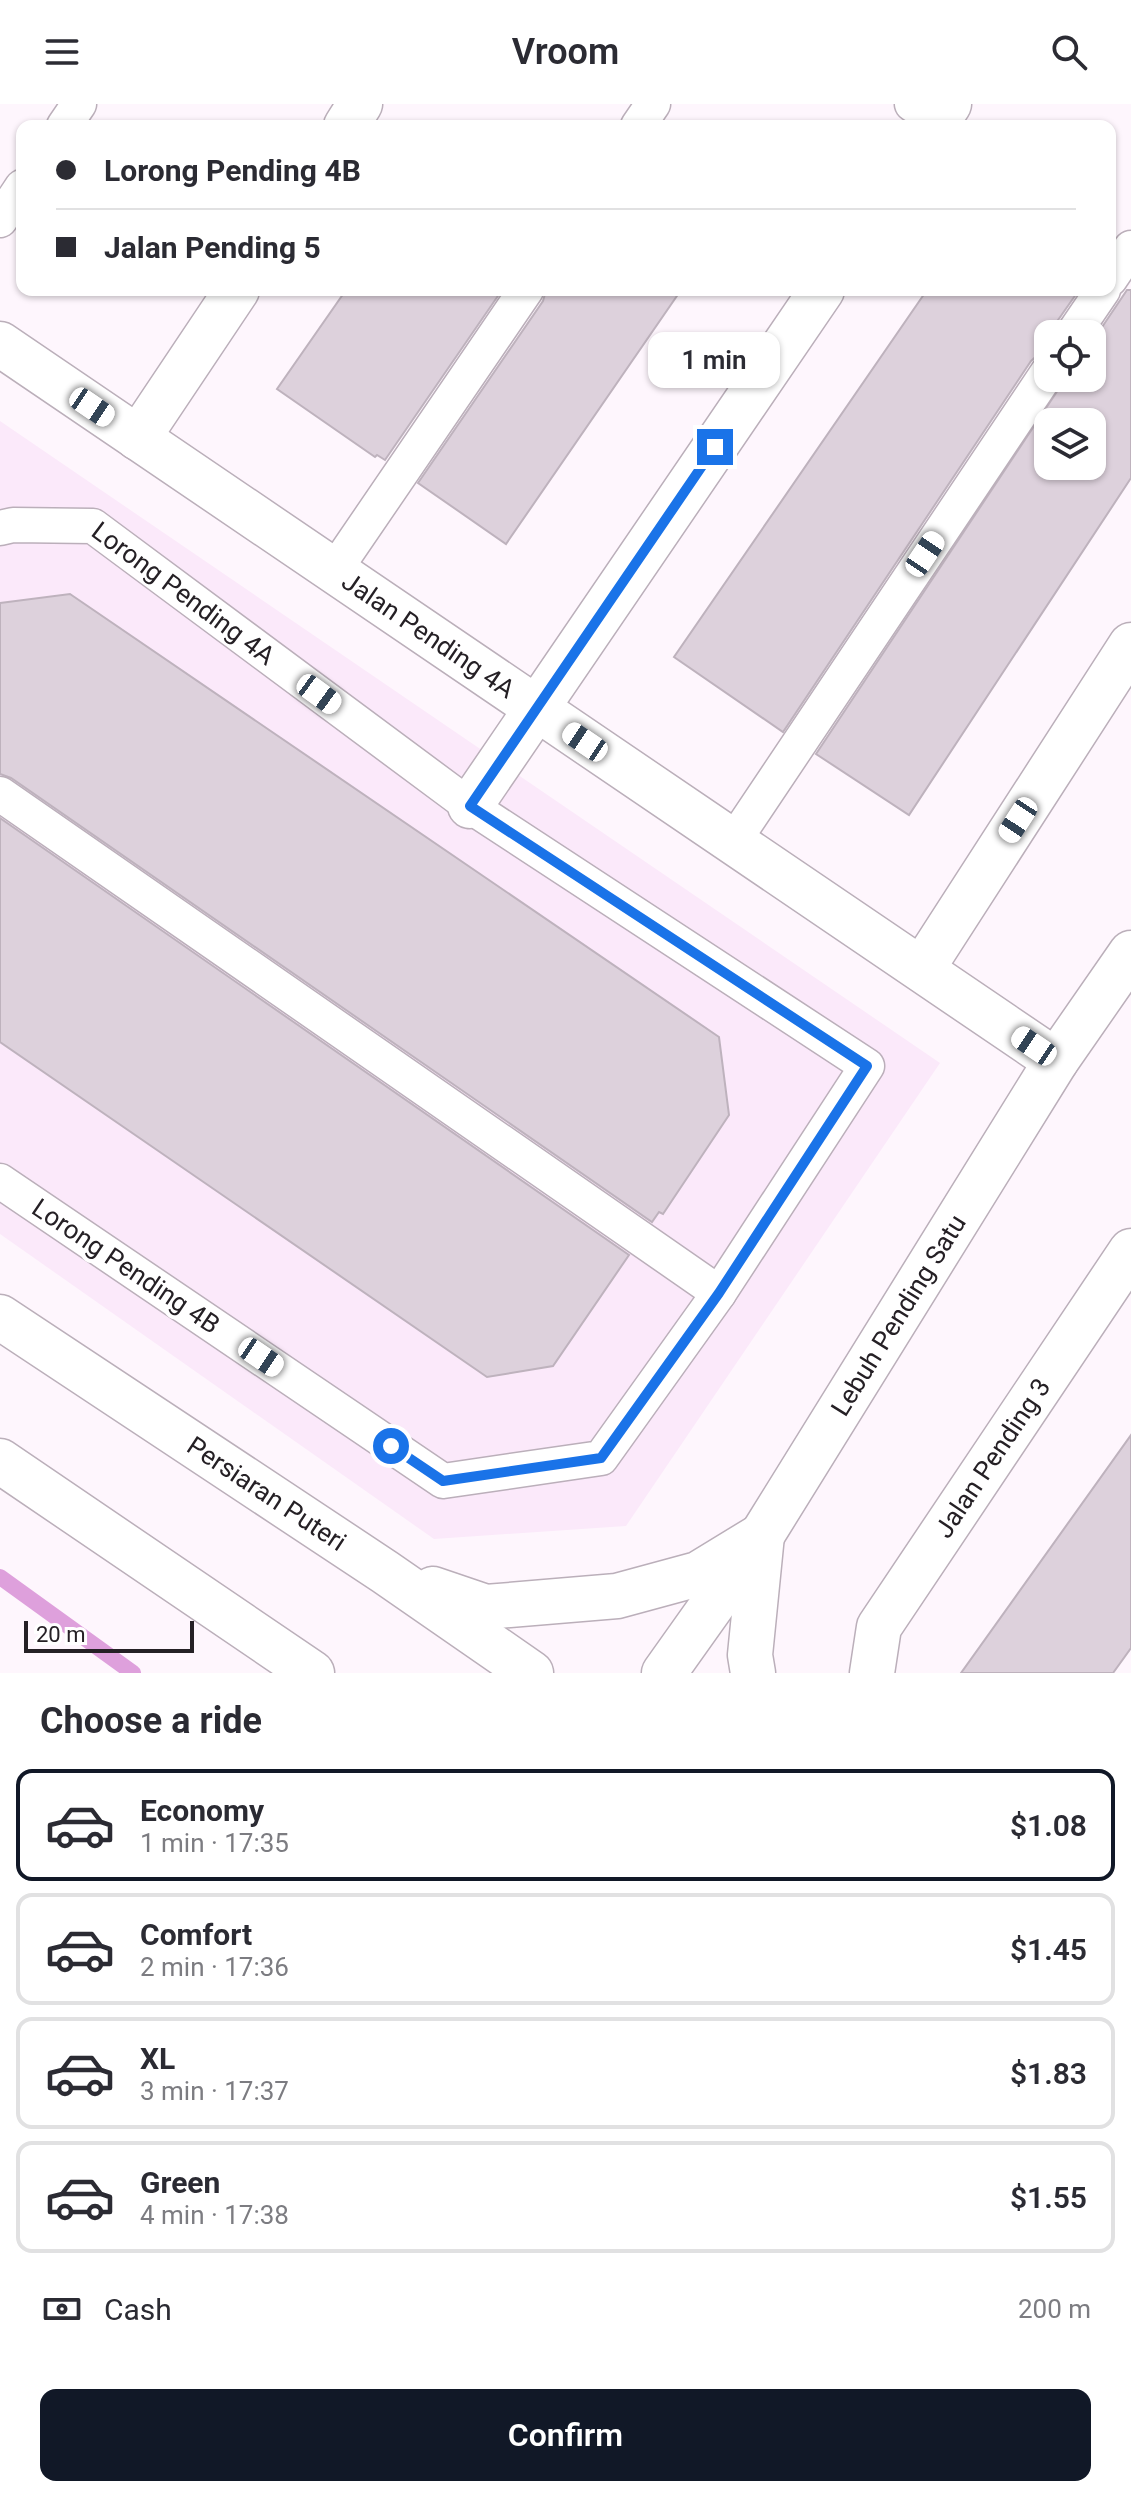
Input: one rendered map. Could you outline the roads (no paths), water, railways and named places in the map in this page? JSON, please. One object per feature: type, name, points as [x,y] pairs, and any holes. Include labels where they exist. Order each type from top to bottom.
[{"type":"street","points":[[138,438],[233,296]]},
{"type":"street","points":[[470,806],[818,296]]},
{"type":"street","name":"Jalan Pending 4A","points":[[0,344],[1056,1061]]},
{"type":"street","points":[[922,969],[1131,645]]},
{"type":"street","name":"Lebuh Pending Satu","points":[[664,1673],[762,1535],[1056,1061],[1131,953]]},
{"type":"street","name":"Jalan Pending 3","points":[[872,1673],[879,1627],[1131,1251]]},
{"type":"street","name":"Persiaran Puteri","points":[[0,1317],[385,1572],[531,1673]]},
{"type":"street","points":[[0,1461],[312,1673]]},
{"type":"street","points":[[385,1572],[486,1607],[617,1596],[698,1574],[762,1535]]},
{"type":"street","points":[[753,1673],[750,1655],[762,1535]]},
{"type":"lane","points":[[0,220],[16,196]]},
{"type":"lane","points":[[334,571],[522,296]]},
{"type":"lane","points":[[1083,320],[1099,296]]},
{"type":"lane","points":[[733,842],[1035,392]]},
{"type":"lane","name":"Lorong Pending 4A","points":[[0,528],[13,525],[93,526],[470,806],[867,1066]]},
{"type":"lane","points":[[0,794],[719,1293]]},
{"type":"lane","name":"Lorong Pending 4B","points":[[0,1181],[443,1481],[601,1458],[719,1293],[867,1066]]},
{"type":"waterway","points":[[0,1577],[133,1673]]}]
